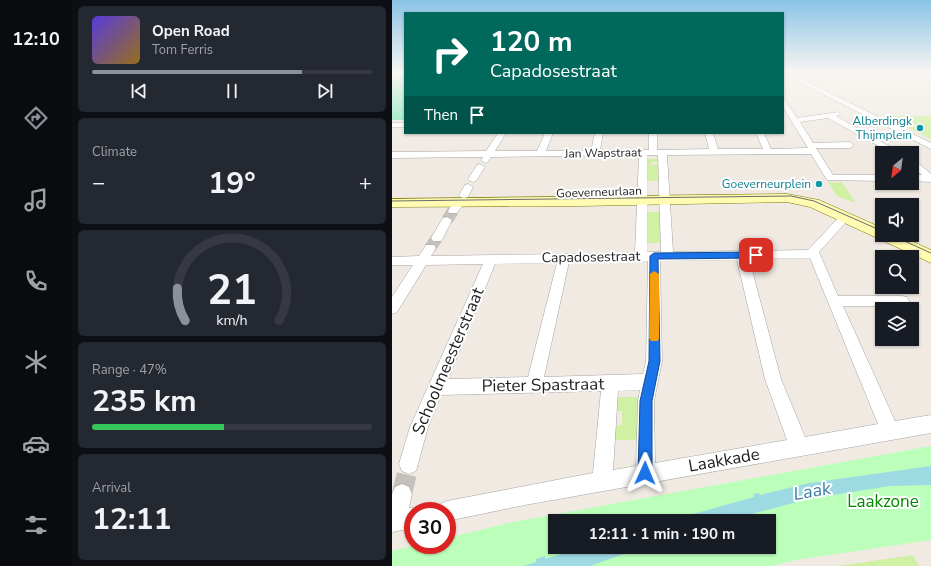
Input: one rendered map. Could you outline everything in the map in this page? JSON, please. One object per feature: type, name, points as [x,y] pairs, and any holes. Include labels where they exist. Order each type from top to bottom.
[{"type":"street","points":[[836,98],[931,146]]},
{"type":"street","points":[[784,103],[831,178],[875,178]]},
{"type":"street","points":[[795,121],[857,109]]},
{"type":"street","points":[[829,115],[884,146]]},
{"type":"street","points":[[392,308],[501,134]]},
{"type":"street","points":[[540,154],[549,134]]},
{"type":"street","points":[[595,153],[599,134]]},
{"type":"street","points":[[653,134],[653,153],[642,196],[654,256]]},
{"type":"street","points":[[709,134],[714,152]]},
{"type":"street","points":[[760,134],[768,151]]},
{"type":"street","name":"Jan Wapstraat","points":[[392,156],[484,161],[540,154],[768,151],[850,145]]},
{"type":"street","points":[[645,473],[646,405],[654,361],[654,256],[664,196],[653,153]]},
{"type":"street","points":[[919,168],[931,178]]},
{"type":"street","points":[[919,178],[931,178]]},
{"type":"street","name":"Goeverneurlaan","points":[[392,196],[461,199]]},
{"type":"street","name":"Goeverneurlaan","points":[[392,203],[461,199],[642,196],[787,198],[804,196],[848,214]]},
{"type":"street","points":[[848,214],[875,223]]},
{"type":"street","points":[[848,214],[875,230]]},
{"type":"street","points":[[848,214],[814,248],[814,254],[890,431]]},
{"type":"street","points":[[919,241],[931,247]]},
{"type":"street","points":[[898,242],[931,257]]},
{"type":"street","name":"Capadosestraat","points":[[392,261],[814,254]]},
{"type":"street","points":[[742,255],[773,379],[799,446]]},
{"type":"street","points":[[534,385],[564,258]]},
{"type":"street","name":"Schoolmeesterstraat","points":[[409,464],[417,432],[491,259]]},
{"type":"street","points":[[834,301],[902,301]]},
{"type":"street","name":"Pieter Spastraat","points":[[436,387],[651,382]]},
{"type":"street","points":[[602,481],[610,383]]},
{"type":"street","name":"Laakkade","points":[[456,509],[645,473],[931,424]]},
{"type":"street","points":[[400,521],[402,494]]},
{"type":"green space","points":[[392,98],[404,98],[404,120],[392,120]]},
{"type":"green space","name":"Alberdingk Thijmplein","points":[[885,116],[931,116],[931,139],[886,117]]},
{"type":"green space","points":[[646,159],[660,159],[660,162],[652,162],[651,166],[660,163],[661,181],[645,181]]},
{"type":"green space","points":[[828,182],[842,182],[856,203],[837,196]]},
{"type":"green space","points":[[644,212],[662,212],[663,243],[644,243]]},
{"type":"green space","points":[[616,397],[639,397],[639,440],[613,440],[614,426],[622,425],[622,411],[615,411]]},
{"type":"green space","name":"Laakzone","points":[[931,446],[931,540],[796,560],[772,566],[392,566],[392,551],[404,548],[404,554],[456,554],[456,536],[513,522],[548,516],[548,554],[776,554],[776,514],[557,514]]},
{"type":"green space","points":[[913,555],[919,566],[839,566]]},
{"type":"water","name":"Laak","points":[[931,466],[931,485],[890,486],[819,496],[752,514],[693,514],[754,497],[753,494],[759,493],[760,495],[809,483]]},
{"type":"water","points":[[561,554],[624,554],[590,566],[523,566],[536,562],[536,559],[545,556],[545,559]]},
{"type":"tunnel","points":[[447,220],[453,211]]},
{"type":"tunnel","points":[[430,248],[437,238]]},
{"type":"tunnel","points":[[402,494],[409,464]]},
{"type":"tram line","points":[[392,201],[791,196],[814,201],[875,228]]},
{"type":"tram line","points":[[907,242],[931,253]]},
{"type":"slow traffic","points":[[654,274],[654,338]]},
{"type":"place","name":"Alberdingk Thijmplein","points":[[920,128]]},
{"type":"place","name":"Goeverneurplein","points":[[819,184]]},
{"type":"route","points":[[645,473],[646,401],[654,367],[654,256],[756,255]]}]
